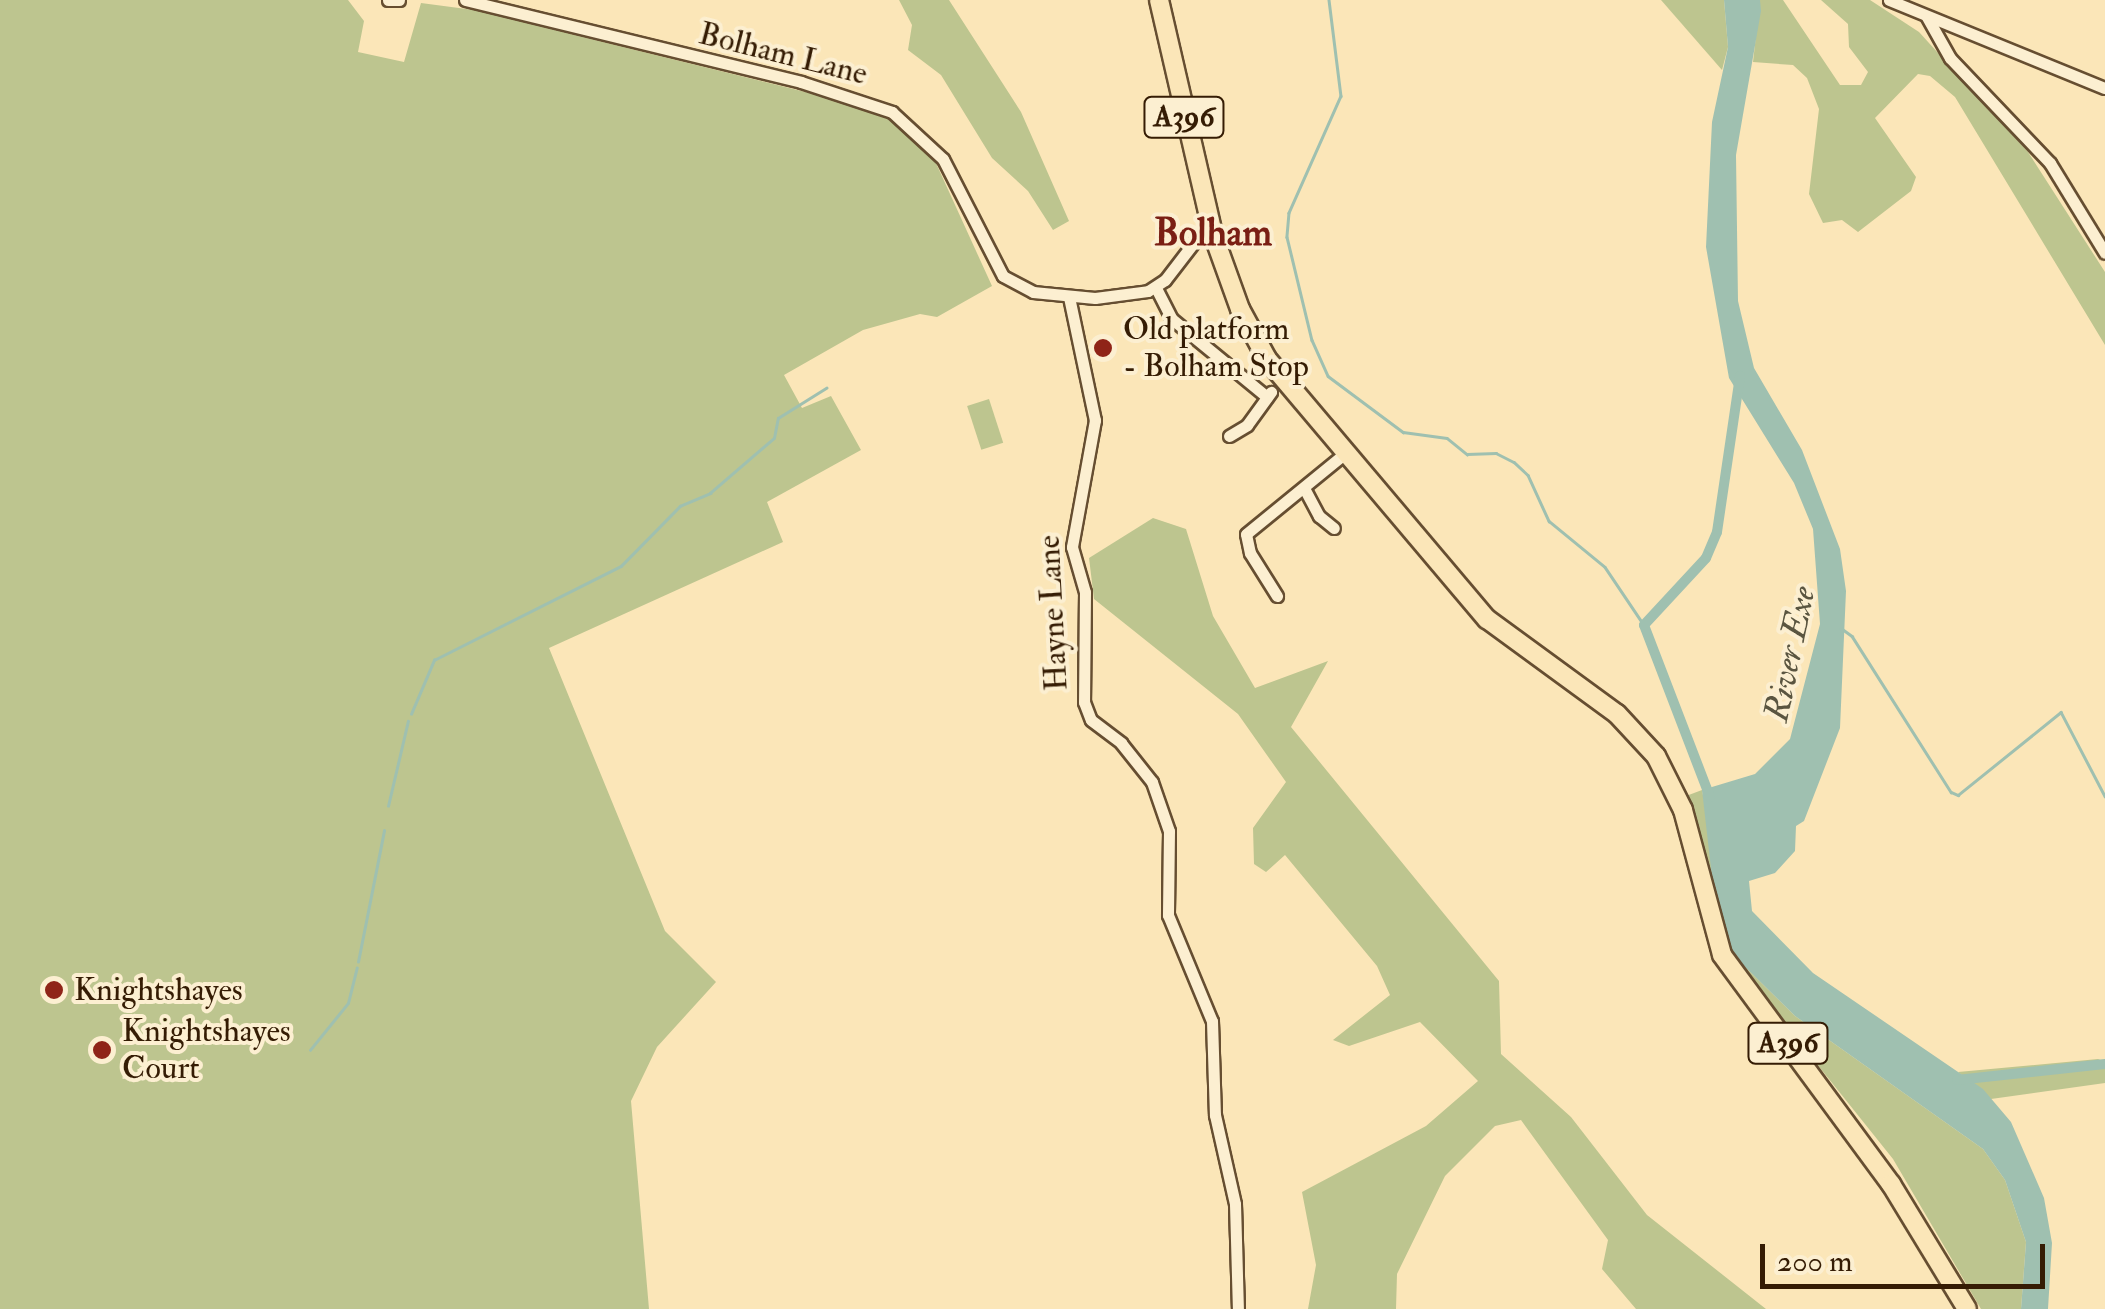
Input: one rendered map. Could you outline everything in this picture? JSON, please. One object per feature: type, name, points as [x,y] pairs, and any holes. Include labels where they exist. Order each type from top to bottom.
[{"type":"main road","name":"A396","points":[[1160,0],[1212,234],[1240,309],[1267,359],[1487,619],[1524,652],[1617,714],[1656,756],[1683,810],[1722,955],[1891,1184],[1967,1309]]},
{"type":"street","points":[[388,0],[399,0]]},
{"type":"street","name":"Bolham Lane","points":[[465,0],[801,82],[892,112],[928,138],[1008,282],[1069,297],[1156,288]]},
{"type":"street","points":[[1889,0],[2105,88]]},
{"type":"street","points":[[1927,18],[1950,58],[2050,163],[2105,253]]},
{"type":"street","points":[[1212,234],[1190,246],[1156,288],[1172,319],[1269,394],[1247,425],[1229,436]]},
{"type":"street","name":"Hayne Lane","points":[[1069,297],[1095,420],[1072,533],[1085,592],[1084,702],[1091,720],[1121,743],[1152,782],[1169,831],[1168,915],[1212,1021],[1216,1115],[1235,1204],[1238,1309]]},
{"type":"street","points":[[1277,596],[1263,588],[1246,534],[1344,454]]},
{"type":"street","points":[[1304,488],[1318,516],[1334,528]]},
{"type":"green space","name":"Knightshayes Court","points":[[0,0],[348,0],[364,21],[358,52],[404,62],[421,3],[474,10],[866,107],[900,125],[935,161],[992,286],[937,317],[920,314],[863,330],[784,375],[802,408],[831,396],[861,450],[767,502],[783,542],[549,648],[665,931],[716,982],[657,1047],[631,1101],[649,1309],[0,1309]]},
{"type":"green space","points":[[899,0],[949,0],[1021,112],[1069,221],[1053,230],[1028,191],[992,158],[941,75],[908,50],[912,25]]},
{"type":"green space","points":[[1661,0],[1724,0],[1728,47],[1722,70]]},
{"type":"green space","points":[[1760,0],[1783,0],[1840,85],[1861,85],[1868,72],[1849,47],[1848,24],[1821,0],[1870,0],[1919,32],[2028,152],[2105,272],[2105,345],[1955,97],[1930,76],[1918,74],[1875,118],[1916,177],[1911,191],[1858,232],[1842,220],[1823,223],[1809,194],[1819,109],[1807,78],[1793,65],[1753,62]]},
{"type":"green space","points":[[989,399],[1003,443],[981,450],[967,406]]},
{"type":"green space","points":[[1153,518],[1186,529],[1213,616],[1255,688],[1328,661],[1291,727],[1499,981],[1501,1054],[1571,1117],[1647,1215],[1766,1309],[1636,1309],[1602,1269],[1608,1240],[1521,1120],[1495,1126],[1445,1176],[1397,1274],[1396,1309],[1308,1309],[1316,1265],[1302,1192],[1426,1126],[1478,1081],[1420,1022],[1349,1046],[1333,1040],[1390,995],[1377,966],[1285,855],[1266,872],[1254,864],[1253,828],[1286,782],[1238,714],[1094,599],[1089,558]]},
{"type":"green space","points":[[1702,790],[1733,955],[1795,1016],[1983,1149],[2005,1180],[2026,1242],[2021,1309],[1981,1309],[1893,1159],[1736,963],[1721,939],[1686,796]]},
{"type":"green space","points":[[2098,1059],[2105,1062],[2105,1083],[1991,1099],[1958,1072]]},
{"type":"shaded area","points":[[1724,0],[1760,0],[1761,11],[1736,155],[1738,301],[1754,368],[1802,450],[1840,549],[1846,591],[1840,728],[1804,821],[1796,826],[1795,851],[1775,873],[1749,881],[1752,911],[1813,973],[1983,1089],[2011,1122],[2044,1198],[2052,1243],[2048,1309],[2021,1309],[2026,1242],[2005,1180],[1983,1149],[1795,1016],[1733,955],[1716,912],[1702,790],[1755,774],[1790,739],[1820,624],[1813,529],[1794,483],[1729,378],[1706,247],[1712,122],[1728,47]]},
{"type":"waterway","points":[[1329,0],[1341,96],[1289,213],[1287,237],[1312,340],[1328,376],[1403,432],[1447,438],[1467,454],[1496,453],[1514,462],[1528,475],[1549,521],[1605,567],[1644,625]]},
{"type":"waterway","points":[[1710,797],[1644,625],[1706,558],[1717,532],[1740,376]]},
{"type":"waterway","points":[[411,714],[434,660],[621,566],[680,506],[710,493],[774,438],[778,418],[826,388]]},
{"type":"waterway","points":[[1841,628],[1852,636],[1951,792],[1958,795],[2061,712],[2105,796]]},
{"type":"waterway","points":[[388,806],[408,721]]},
{"type":"waterway","points":[[358,962],[384,831]]},
{"type":"waterway","points":[[310,1050],[348,1003],[357,968]]},
{"type":"waterway","points":[[1957,1080],[2105,1064]]},
{"type":"place","name":"Old platform - Bolham Stop","points":[[1103,348]]},
{"type":"place","name":"Knightshayes","points":[[54,990]]},
{"type":"place","name":"Knightshayes Court","points":[[102,1050]]},
{"type":"district","name":"Bolham","points":[[1213,234]]},
{"type":"water label","name":"River Exe","points":[[1790,654]]}]
